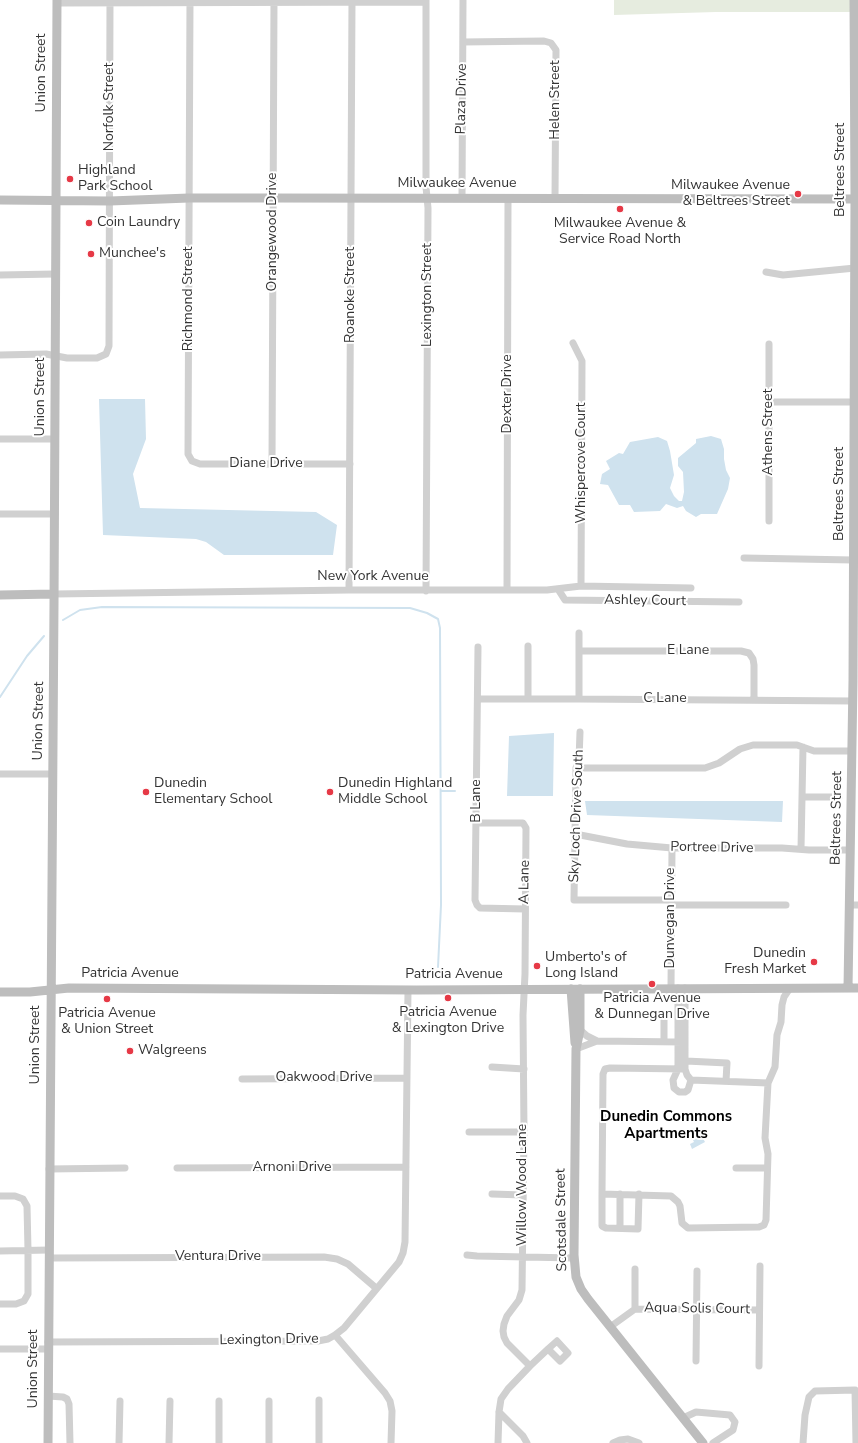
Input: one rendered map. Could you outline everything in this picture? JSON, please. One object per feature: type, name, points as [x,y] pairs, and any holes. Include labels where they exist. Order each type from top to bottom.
[{"type":"street","name":"Plaza Drive","points":[[462,198],[463,0]]},
{"type":"street","name":"Norfolk Street","points":[[0,355],[46,354],[55,356],[97,358],[106,354],[109,346],[110,1]]},
{"type":"street","name":"Richmond Street","points":[[188,454],[190,1]]},
{"type":"street","name":"Orangewood Drive","points":[[272,464],[274,1]]},
{"type":"street","name":"Roanoke Street","points":[[349,590],[352,1]]},
{"type":"street","points":[[57,2],[426,1]]},
{"type":"street","name":"Lexington Street","points":[[426,1],[428,208],[426,591]]},
{"type":"street","name":"Union Street","points":[[48,1443],[57,2]]},
{"type":"street","name":"Beltrees Street","points":[[848,988],[854,905],[850,850],[855,782],[852,751],[855,681],[855,578],[853,560],[854,402],[856,351],[855,268],[857,199],[856,2]]},
{"type":"street","name":"Helen Street","points":[[463,42],[544,41],[551,43],[556,50],[555,198]]},
{"type":"street","name":"Milwaukee Avenue","points":[[0,200],[110,201],[189,198],[857,199]]},
{"type":"street","name":"Dexter Drive","points":[[507,590],[508,198]]},
{"type":"street","points":[[766,272],[783,276],[855,268]]},
{"type":"street","points":[[0,275],[55,274]]},
{"type":"street","name":"Whispercove Court","points":[[573,342],[582,361],[581,586]]},
{"type":"street","name":"Athens Street","points":[[769,344],[769,521]]},
{"type":"street","points":[[769,402],[854,402]]},
{"type":"street","points":[[0,439],[55,439]]},
{"type":"street","name":"Diane Drive","points":[[188,454],[192,461],[200,464],[350,464]]},
{"type":"street","points":[[0,514],[55,514]]},
{"type":"street","points":[[744,558],[853,560]]},
{"type":"street","name":"New York Avenue","points":[[54,594],[349,590],[547,590],[581,586],[691,588]]},
{"type":"street","name":"Ashley Court","points":[[558,589],[565,600],[739,602]]},
{"type":"street","points":[[0,595],[54,594]]},
{"type":"street","points":[[579,633],[579,699]]},
{"type":"street","points":[[528,646],[528,699]]},
{"type":"street","name":"B Lane","points":[[478,647],[476,900],[477,905],[480,908],[525,908]]},
{"type":"street","name":"E Lane","points":[[579,651],[740,651],[749,653],[753,658],[754,665],[754,700]]},
{"type":"street","name":"C Lane","points":[[478,699],[853,701]]},
{"type":"street","name":"Sky Loch Drive South","points":[[580,732],[579,760],[576,768],[574,900],[671,903]]},
{"type":"street","points":[[576,768],[705,768],[719,763],[746,746],[797,745],[814,751],[852,751]]},
{"type":"street","points":[[801,849],[803,747]]},
{"type":"street","points":[[0,774],[53,774]]},
{"type":"street","points":[[802,797],[839,797]]},
{"type":"street","name":"A Lane","points":[[477,823],[523,823],[526,828],[524,989]]},
{"type":"street","name":"Portree Drive","points":[[575,834],[626,844],[672,848],[850,850]]},
{"type":"street","name":"Dunvegan Drive","points":[[672,848],[671,903],[682,1042]]},
{"type":"street","points":[[671,903],[786,905]]},
{"type":"street","name":"Patricia Avenue","points":[[0,992],[30,992],[69,988],[408,990],[858,988]]},
{"type":"street","points":[[602,1194],[666,1195],[675,1198],[680,1206],[682,1222],[688,1228],[759,1227],[764,1225],[766,1220],[768,1154],[765,1138],[768,1083],[775,1067],[777,1035],[781,1022],[782,1005],[784,997],[790,988]]},
{"type":"street","name":"Willow Wood Lane","points":[[524,989],[524,1132],[521,1295],[505,1320],[503,1331],[507,1343],[530,1366]]},
{"type":"street","name":"Scotsdale Street","points":[[576,989],[580,1030],[576,1048]]},
{"type":"street","name":"Scotsdale Street","points":[[576,989],[574,1037],[576,1048],[574,1258],[576,1277],[581,1289],[610,1327],[703,1443]]},
{"type":"street","name":"Lexington Drive","points":[[0,1349],[48,1345],[318,1341],[328,1339],[344,1328],[399,1262],[403,1253],[405,1242],[408,990]]},
{"type":"street","points":[[642,1015],[664,1015],[664,1042]]},
{"type":"street","points":[[580,1030],[587,1036],[597,1041]]},
{"type":"street","points":[[576,1048],[597,1041],[682,1042]]},
{"type":"street","points":[[682,1042],[682,1069],[691,1080],[768,1083]]},
{"type":"street","points":[[682,1042],[686,1061],[673,1084],[676,1091],[682,1093],[685,1092],[690,1085],[691,1080]]},
{"type":"street","points":[[686,1061],[727,1063],[726,1081]]},
{"type":"street","points":[[492,1067],[524,1069]]},
{"type":"street","points":[[639,1194],[638,1229],[606,1228],[602,1226],[605,1069],[682,1069]]},
{"type":"street","name":"Oakwood Drive","points":[[242,1079],[407,1078]]},
{"type":"street","points":[[469,1132],[524,1132]]},
{"type":"street","name":"Arnoni Drive","points":[[177,1168],[406,1167]]},
{"type":"street","points":[[50,1169],[125,1168]]},
{"type":"street","points":[[736,1168],[767,1168]]},
{"type":"street","points":[[492,1194],[523,1195]]},
{"type":"street","points":[[620,1194],[620,1228]]},
{"type":"street","points":[[0,1196],[15,1196],[23,1199],[27,1206],[28,1250],[28,1294],[24,1301],[16,1304],[0,1304]]},
{"type":"street","name":"Ventura Drive","points":[[0,1251],[28,1250],[49,1254],[337,1258],[348,1264],[376,1288]]},
{"type":"street","points":[[468,1255],[574,1258]]},
{"type":"street","points":[[759,1366],[760,1266]]},
{"type":"street","points":[[610,1327],[635,1308],[635,1268]]},
{"type":"street","points":[[696,1361],[697,1271]]},
{"type":"street","name":"Aqua Solis Court","points":[[635,1308],[759,1310]]},
{"type":"street","points":[[335,1335],[385,1393],[390,1401],[392,1411],[392,1443]]},
{"type":"street","points":[[498,1443],[499,1412],[501,1400],[504,1394],[548,1349]]},
{"type":"street","points":[[803,1443],[805,1415],[809,1397],[815,1391],[855,1390],[857,1417],[856,1443]]},
{"type":"street","points":[[48,1396],[63,1397],[69,1404],[70,1443]]},
{"type":"street","points":[[319,1400],[319,1443]]},
{"type":"street","points":[[119,1443],[120,1401]]},
{"type":"street","points":[[169,1443],[170,1401]]},
{"type":"street","points":[[219,1401],[219,1443]]},
{"type":"street","points":[[269,1401],[269,1443]]},
{"type":"street","points":[[499,1412],[523,1436],[527,1443]]},
{"type":"street","points":[[683,1418],[696,1412],[730,1415],[735,1422],[732,1430],[713,1443]]},
{"type":"street","points":[[613,1443],[628,1439],[639,1443]]},
{"type":"shaded area","points":[[614,0],[851,0],[850,12],[716,12],[614,15]]},
{"type":"water","points":[[99,399],[145,399],[146,439],[133,474],[140,508],[316,512],[337,525],[333,555],[224,555],[206,542],[196,539],[103,535]]},
{"type":"water","points":[[711,436],[721,439],[724,449],[726,470],[730,478],[728,489],[717,514],[701,514],[696,517],[686,511],[683,506],[677,508],[666,504],[660,511],[634,512],[630,505],[619,505],[608,485],[600,484],[602,474],[610,469],[606,461],[619,453],[623,454],[630,442],[658,437],[667,441],[674,475],[670,488],[674,496],[679,501],[682,501],[684,492],[683,472],[678,466],[678,458],[696,443],[696,439]]},
{"type":"water","points":[[554,733],[553,796],[507,796],[509,736]]},
{"type":"water","points":[[585,801],[783,801],[782,822],[587,815]]},
{"type":"water","points":[[697,1127],[705,1142],[692,1149],[690,1144],[694,1142],[692,1138],[695,1136],[692,1129]]},
{"type":"waterway","points":[[63,620],[80,610],[102,607],[410,608],[427,613],[438,619],[440,628],[441,905],[438,967]]},
{"type":"waterway","points":[[0,697],[27,656],[44,636]]},
{"type":"waterway","points":[[441,791],[455,791]]},
{"type":"place","name":"Highland Park School","points":[[70,179]]},
{"type":"place","name":"Milwaukee Avenue & Beltrees Street","points":[[798,194]]},
{"type":"place","name":"Milwaukee Avenue & Service Road North","points":[[620,209]]},
{"type":"place","name":"Coin Laundry","points":[[89,223]]},
{"type":"place","name":"Munchee's","points":[[91,254]]},
{"type":"place","name":"Dunedin Elementary School","points":[[146,792]]},
{"type":"place","name":"Dunedin Highland Middle School","points":[[330,792]]},
{"type":"place","name":"Dunedin Fresh Market","points":[[814,962]]},
{"type":"place","name":"Umberto's of Long Island","points":[[537,966]]},
{"type":"place","name":"Patricia Avenue & Dunnegan Drive","points":[[652,984]]},
{"type":"place","name":"Patricia Avenue & Lexington Drive","points":[[448,998]]},
{"type":"place","name":"Patricia Avenue & Union Street","points":[[107,999]]},
{"type":"place","name":"Walgreens","points":[[130,1051]]},
{"type":"district","name":"Dunedin Commons Apartments","points":[[666,1126]]}]
